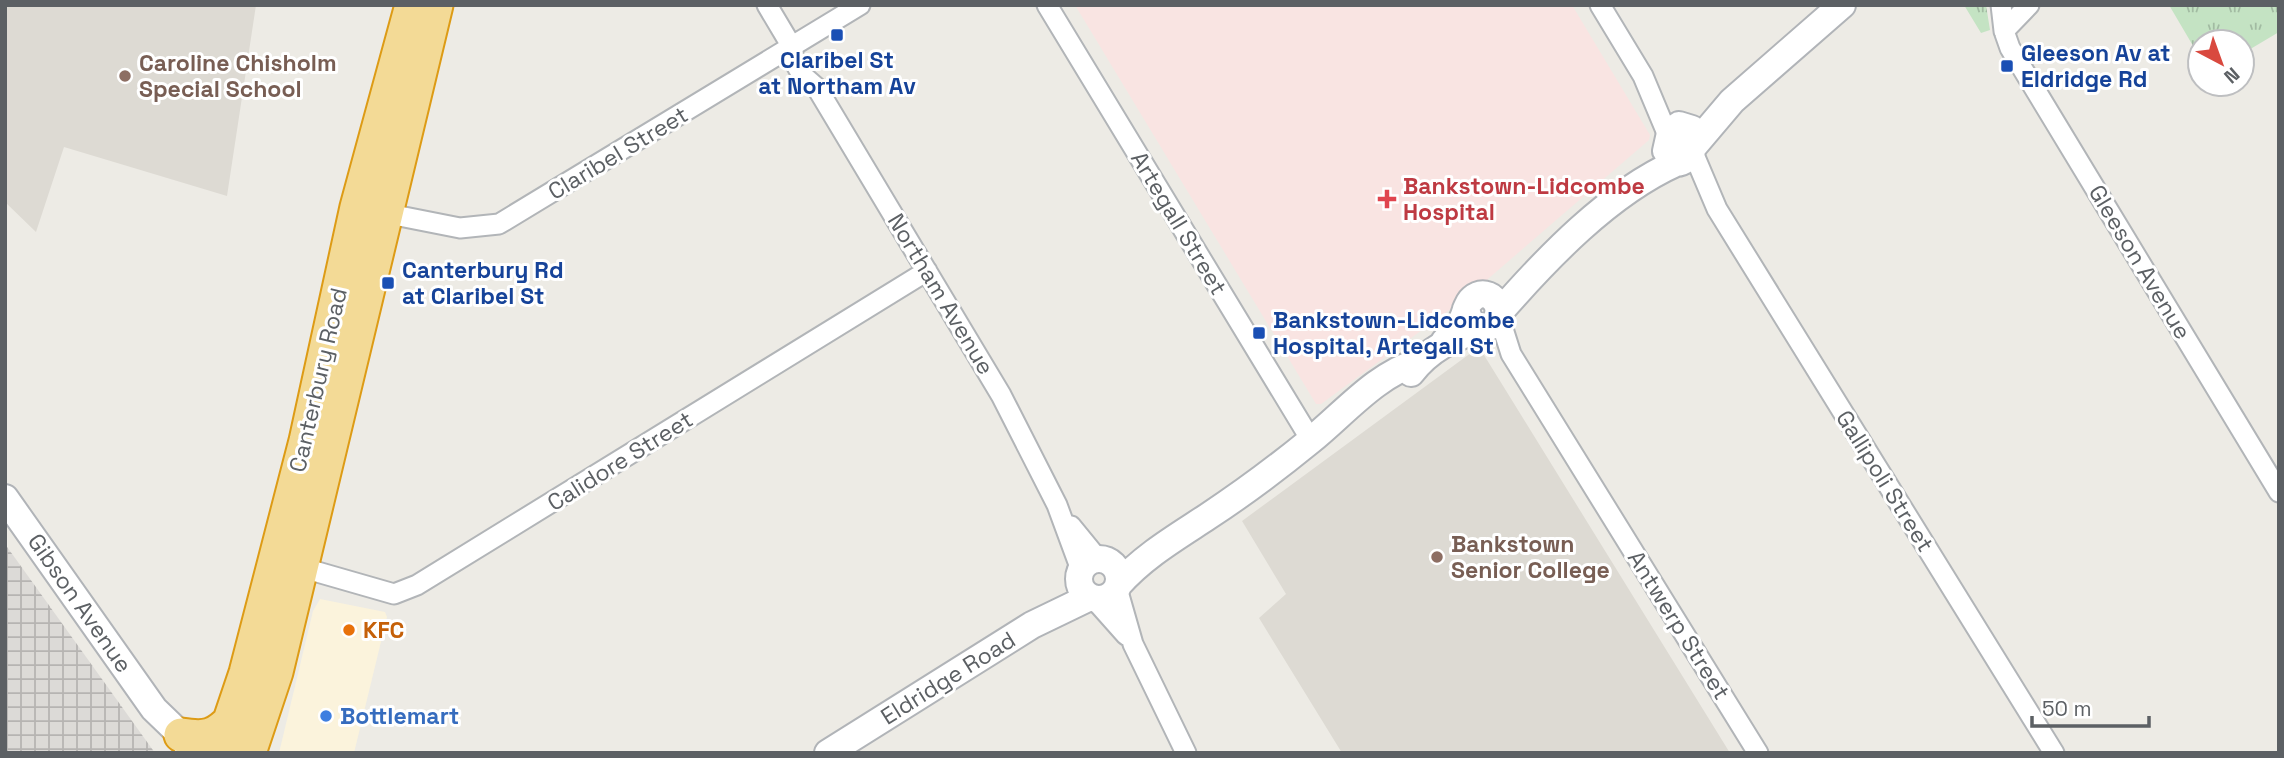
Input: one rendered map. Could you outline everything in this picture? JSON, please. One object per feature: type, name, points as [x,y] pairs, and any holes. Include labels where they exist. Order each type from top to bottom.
[{"type":"highway","name":"Canterbury Road","points":[[249,753],[276,671],[300,568],[412,5]]},
{"type":"highway","name":"Canterbury Road","points":[[219,753],[233,718],[306,442],[372,210],[436,5]]},
{"type":"highway","points":[[182,747],[198,738],[212,736],[233,718]]},
{"type":"street","name":"Northam Avenue","points":[[767,5],[792,47],[794,61],[802,75],[817,88],[1000,395],[1056,505],[1133,644],[1186,753]]},
{"type":"street","name":"Claribel Street","points":[[372,210],[460,228],[499,224],[860,5]]},
{"type":"street","name":"Artegall Street","points":[[1047,5],[1311,440]]},
{"type":"street","name":"Gallipoli Street","points":[[1600,5],[1717,209],[2054,753]]},
{"type":"street","name":"Eldridge Road","points":[[828,753],[1032,625],[1098,580],[1158,548],[1211,514],[1311,440],[1349,404],[1397,368],[1420,361],[1486,315],[1842,5]]},
{"type":"street","name":"Gleeson Avenue","points":[[2001,5],[2004,31],[2010,48],[2279,492]]},
{"type":"street","points":[[2004,31],[2029,5]]},
{"type":"street","name":"Calidore Street","points":[[300,568],[394,594],[417,585],[927,271]]},
{"type":"street","name":"Antwerp Street","points":[[1486,315],[1758,753]]},
{"type":"street","name":"Gibson Avenue","points":[[5,498],[182,747]]},
{"type":"shaded area","name":"Caroline Chisholm Special School","points":[[5,5],[256,5],[227,196],[64,147],[36,232],[5,202]]},
{"type":"shaded area","name":"Bankstown-Lidcombe Hospital","points":[[1075,5],[1572,5],[1650,135],[1649,140],[1467,297],[1321,404],[1316,404]]},
{"type":"shaded area","name":"Bankstown Senior College","points":[[1479,347],[1730,753],[1342,753],[1259,618],[1286,594],[1242,521]]},
{"type":"shaded area","points":[[5,544],[155,753],[5,753]]},
{"type":"shaded area","points":[[320,599],[385,612],[387,617],[354,753],[279,753],[313,611]]},
{"type":"green space","points":[[1964,5],[1986,5],[1990,30],[1981,33]]},
{"type":"green space","points":[[2169,5],[2279,5],[2279,32],[2256,46],[2256,28],[2186,28],[2186,34]]},
{"type":"place","name":"Claribel St at Northam Av","points":[[837,35]]},
{"type":"place","name":"Gleeson Av at Eldridge Rd","points":[[2007,66]]},
{"type":"place","name":"Caroline Chisholm Special School","points":[[125,76]]},
{"type":"place","name":"Bankstown-Lidcombe Hospital","points":[[1387,199]]},
{"type":"place","name":"Canterbury Rd at Claribel St","points":[[388,283]]},
{"type":"place","name":"Bankstown-Lidcombe Hospital, Artegall St","points":[[1259,333]]},
{"type":"place","name":"Bankstown Senior College","points":[[1437,557]]},
{"type":"place","name":"KFC","points":[[349,630]]},
{"type":"place","name":"Bottlemart","points":[[326,716]]}]
